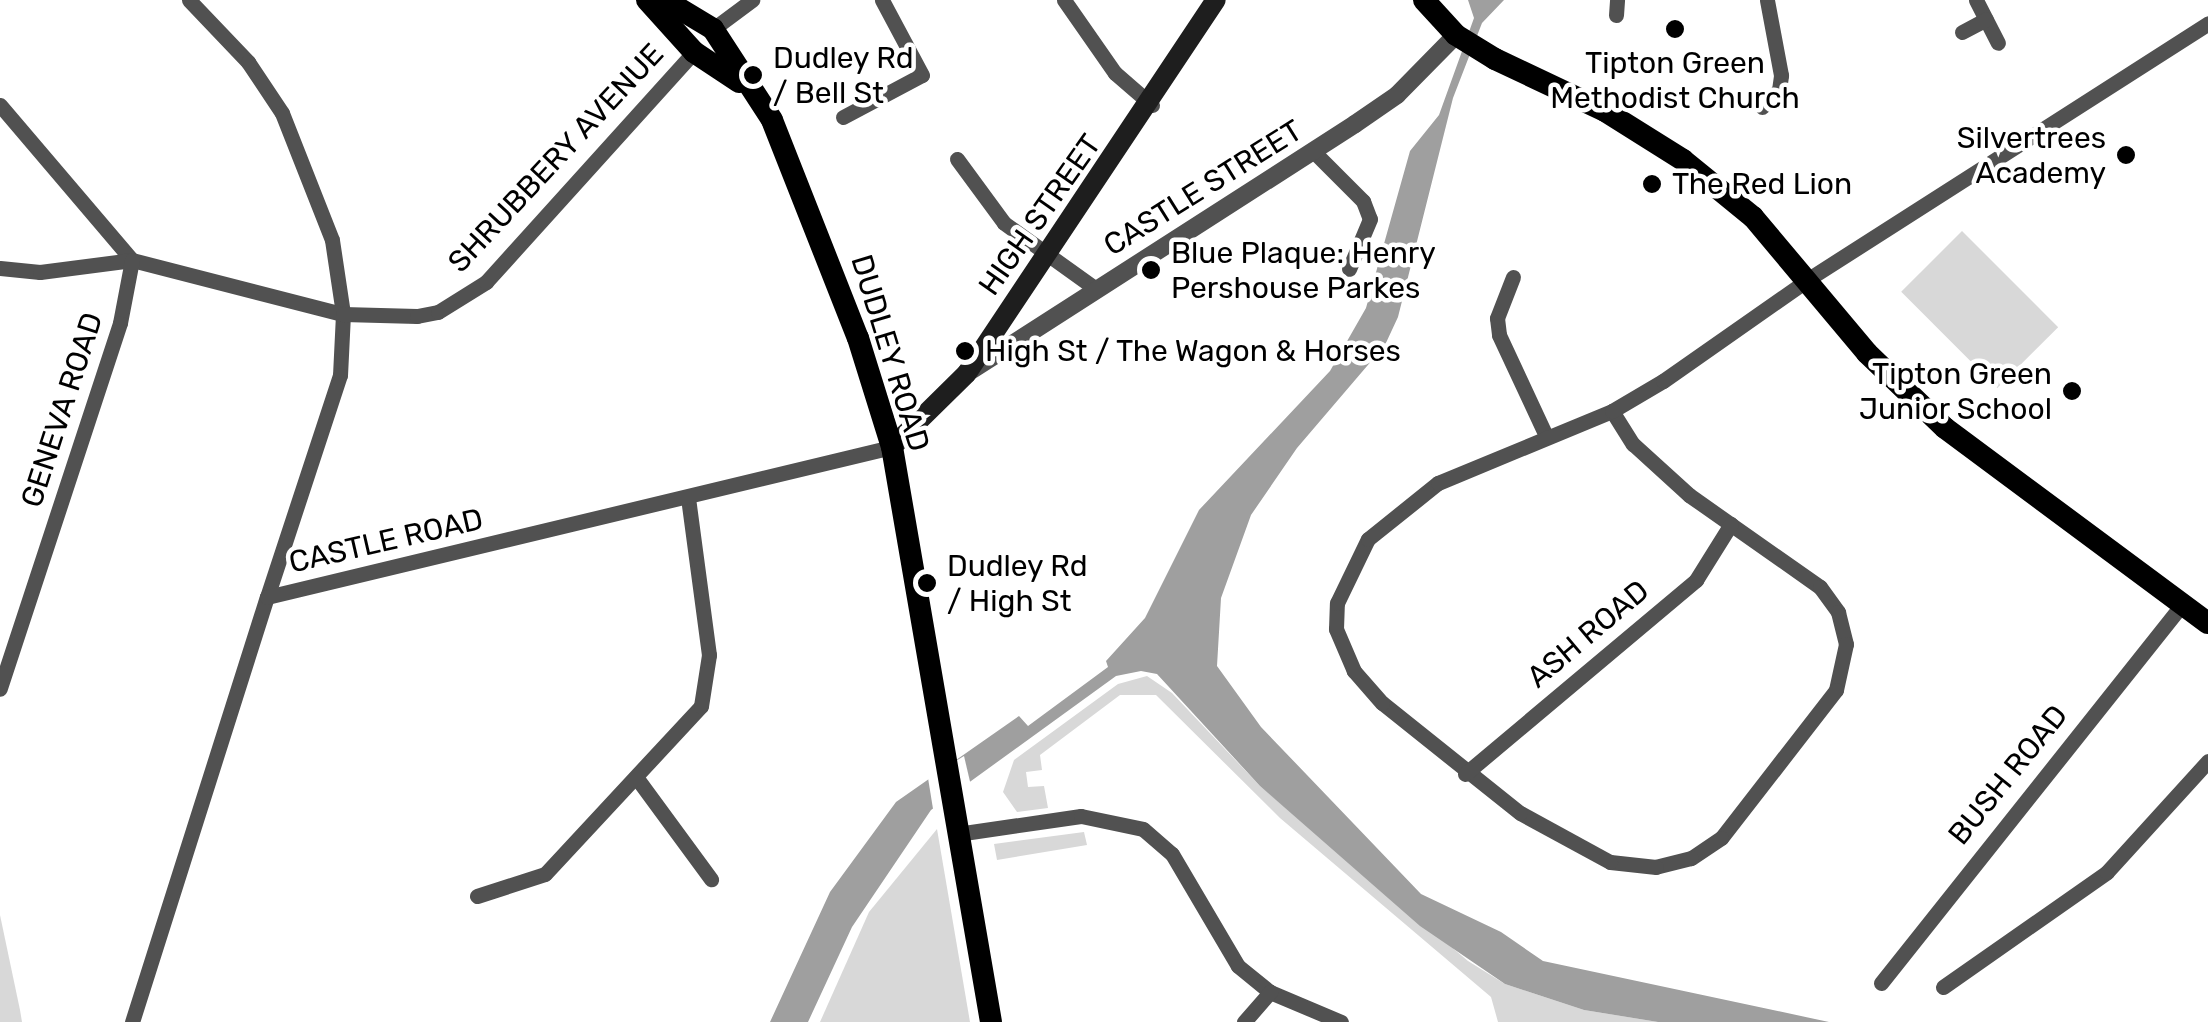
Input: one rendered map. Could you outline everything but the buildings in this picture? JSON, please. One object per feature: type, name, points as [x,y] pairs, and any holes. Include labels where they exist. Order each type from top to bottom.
[{"type":"main road","name":"DUDLEY ROAD","points":[[646,0],[704,40]]},
{"type":"main road","name":"DUDLEY ROAD","points":[[665,0],[750,90],[772,120],[819,228],[892,447],[956,824]]},
{"type":"main road","name":"HIGH STREET","points":[[892,447],[967,373],[1152,105],[1216,0]]},
{"type":"main road","points":[[1424,0],[1456,34],[1495,60],[1606,111],[1683,160],[1753,216],[1810,278],[1867,353],[1944,428],[2208,623]]},
{"type":"main road","points":[[956,824],[990,1022]]},
{"type":"street","points":[[189,0],[248,62],[282,113],[332,240],[344,314],[340,375],[267,597]]},
{"type":"street","name":"SHRUBBERY AVENUE","points":[[132,260],[344,314],[438,312],[486,282],[704,40],[752,0]]},
{"type":"street","points":[[842,117],[922,74],[882,0]]},
{"type":"street","points":[[1064,0],[1115,73],[1152,105]]},
{"type":"street","points":[[1762,107],[1779,90],[1781,75],[1767,0]]},
{"type":"street","points":[[1976,0],[1998,44]]},
{"type":"street","points":[[1962,32],[1986,19]]},
{"type":"street","points":[[1612,411],[1633,444],[1731,524],[1820,588],[1838,612],[1847,660],[1836,690],[1721,838],[1690,858],[1656,867],[1610,862],[1573,846],[1466,774],[1354,670],[1336,629],[1337,603],[1368,539],[1438,483],[1612,411],[1810,278],[2208,23]]},
{"type":"street","name":"CASTLE STREET","points":[[967,373],[1397,96],[1456,34]]},
{"type":"street","points":[[0,105],[132,260]]},
{"type":"street","points":[[1313,151],[1363,201],[1370,218],[1349,269]]},
{"type":"street","points":[[957,159],[1004,223],[1096,288]]},
{"type":"street","points":[[0,268],[40,272],[132,260]]},
{"type":"street","name":"GENEVA ROAD","points":[[0,689],[120,323],[132,260]]},
{"type":"street","points":[[1513,276],[1497,318],[1499,335],[1546,436]]},
{"type":"street","name":"CASTLE ROAD","points":[[132,1022],[267,597],[892,447]]},
{"type":"street","points":[[477,896],[544,874],[702,706],[710,677],[688,497]]},
{"type":"street","name":"ASH ROAD","points":[[1466,774],[1696,580],[1731,524]]},
{"type":"street","name":"BUSH ROAD","points":[[1881,983],[2182,604]]},
{"type":"street","points":[[1943,987],[2107,872],[2208,760]]},
{"type":"street","points":[[636,777],[711,879]]},
{"type":"street","points":[[956,824],[1080,816],[1142,829],[1172,854],[1228,956],[1270,992],[1341,1022]]},
{"type":"street","points":[[1244,1022],[1270,992]]},
{"type":"shaded area","points":[[1468,0],[1504,0],[1482,23],[1453,98],[1398,317],[1385,345],[1297,448],[1251,515],[1221,598],[1217,666],[1261,727],[1421,894],[1501,932],[1543,961],[1829,1022],[1658,1022],[1584,1010],[1505,984],[1420,926],[1260,786],[1157,674],[1141,671],[1116,676],[931,810],[852,927],[808,1022],[770,1022],[830,892],[896,802],[1019,716],[1028,726],[1108,667],[1106,661],[1145,618],[1199,510],[1330,371],[1366,308],[1410,151],[1439,115],[1474,18]]},
{"type":"shaded area","points":[[1962,231],[2058,327],[1997,388],[1901,292]]},
{"type":"shaded area","points":[[1147,676],[1172,693],[1260,786],[1468,961],[1505,984],[1584,1010],[1658,1022],[1498,1022],[1491,997],[1280,818],[1156,695],[1120,695],[1040,755],[1042,770],[1026,772],[1028,787],[1044,786],[1048,808],[1017,812],[1003,792],[1014,760],[1118,684]]},
{"type":"shaded area","points":[[937,829],[970,1022],[820,1022],[869,912]]},
{"type":"shaded area","points":[[1084,832],[1087,845],[997,860],[994,844]]},
{"type":"shaded area","points":[[0,915],[20,1010],[22,1022],[0,1022]]},
{"type":"pier","points":[[964,756],[972,790],[934,815],[928,778]]},
{"type":"place","name":"Tipton Green Methodist Church","points":[[1675,29]]},
{"type":"place","name":"Dudley Rd / Bell St","points":[[753,75]]},
{"type":"place","name":"Silvertrees Academy","points":[[2126,155]]},
{"type":"place","name":"The Red Lion","points":[[1652,184]]},
{"type":"place","name":"Blue Plaque: Henry Pershouse Parkes","points":[[1151,270]]},
{"type":"place","name":"High St / The Wagon & Horses","points":[[965,351]]},
{"type":"place","name":"Tipton Green Junior School","points":[[2072,391]]},
{"type":"place","name":"Dudley Rd / High St","points":[[927,583]]}]
